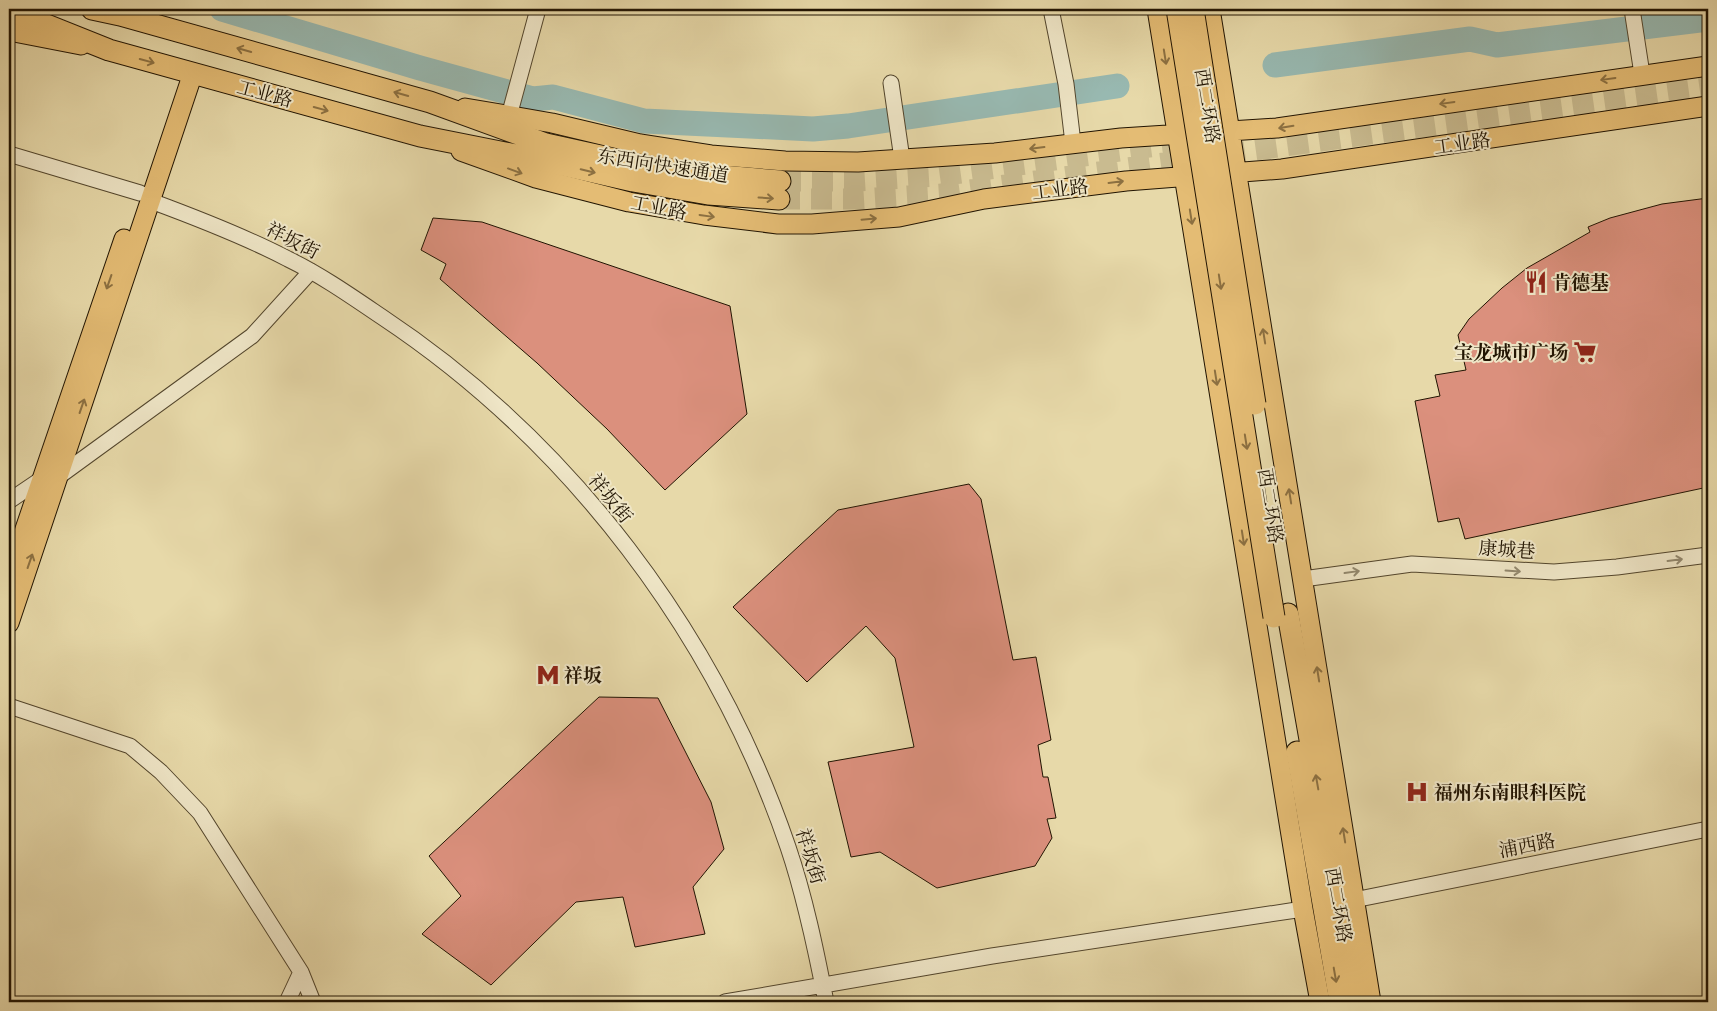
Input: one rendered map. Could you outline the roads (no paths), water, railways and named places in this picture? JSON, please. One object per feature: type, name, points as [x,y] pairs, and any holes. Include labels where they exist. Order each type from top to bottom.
[{"type":"highway","name":"工业路","points":[[92,9],[116,11],[430,102],[544,152]]},
{"type":"highway","name":"西二环路","points":[[1177,9],[1281,615],[1356,1002]]},
{"type":"highway","name":"西二环路","points":[[1193,9],[1281,615],[1340,1002]]},
{"type":"highway","name":"工业路","points":[[12,18],[109,50],[420,136],[544,152]]},
{"type":"highway","name":"东西向快速通道","points":[[544,152],[652,184],[708,194],[779,190]]},
{"type":"main road","points":[[1157,9],[1303,909],[1320,1002]]},
{"type":"main road","points":[[1210,9],[1371,1002]]},
{"type":"main road","name":"工业路","points":[[430,102],[512,108],[552,123],[640,144],[712,155],[803,161],[858,162],[995,153],[1121,138],[1277,128],[1708,66]]},
{"type":"main road","points":[[9,623],[50,478],[187,72]]},
{"type":"main road","name":"工业路","points":[[420,136],[536,178],[629,202],[704,215],[778,224],[812,224],[899,217],[984,199],[1126,181],[1292,167],[1708,106]]},
{"type":"main road","points":[[9,576],[50,478]]},
{"type":"street","points":[[512,108],[538,9]]},
{"type":"street","points":[[1051,9],[1066,84],[1073,143]]},
{"type":"street","points":[[1633,13],[1642,74]]},
{"type":"street","points":[[891,83],[902,159]]},
{"type":"street","name":"祥坂街","points":[[9,154],[145,197],[248,239],[311,271],[403,331],[453,368],[488,397],[569,478],[654,583],[719,690],[769,798],[796,872],[826,1002]]},
{"type":"street","points":[[9,501],[50,478],[252,336],[311,271]]},
{"type":"street","name":"康城巷","points":[[1303,579],[1412,564],[1554,572],[1617,567],[1708,555]]},
{"type":"street","points":[[9,706],[130,746],[161,772],[200,812],[301,972],[313,1002]]},
{"type":"street","name":"浦西路","points":[[1354,900],[1708,829]]},
{"type":"street","points":[[725,1002],[992,956],[1303,909]]},
{"type":"street","points":[[287,1002],[301,972]]},
{"type":"waterway","points":[[222,9],[420,68],[533,99],[553,97],[644,121],[813,129],[848,126],[1117,86]]},
{"type":"waterway","points":[[1275,65],[1470,39],[1497,45],[1708,19]]},
{"type":"tunnel","points":[[779,199],[860,199],[941,194],[1708,87]]},
{"type":"tunnel","points":[[780,181],[859,181],[939,176],[1193,141]]},
{"type":"place","name":"肯德基","points":[[1536,282]]},
{"type":"place","name":"宝龙城市广场","points":[[1585,352]]},
{"type":"place","name":"祥坂","points":[[548,675]]},
{"type":"place","name":"福州东南眼科医院","points":[[1417,792]]}]
